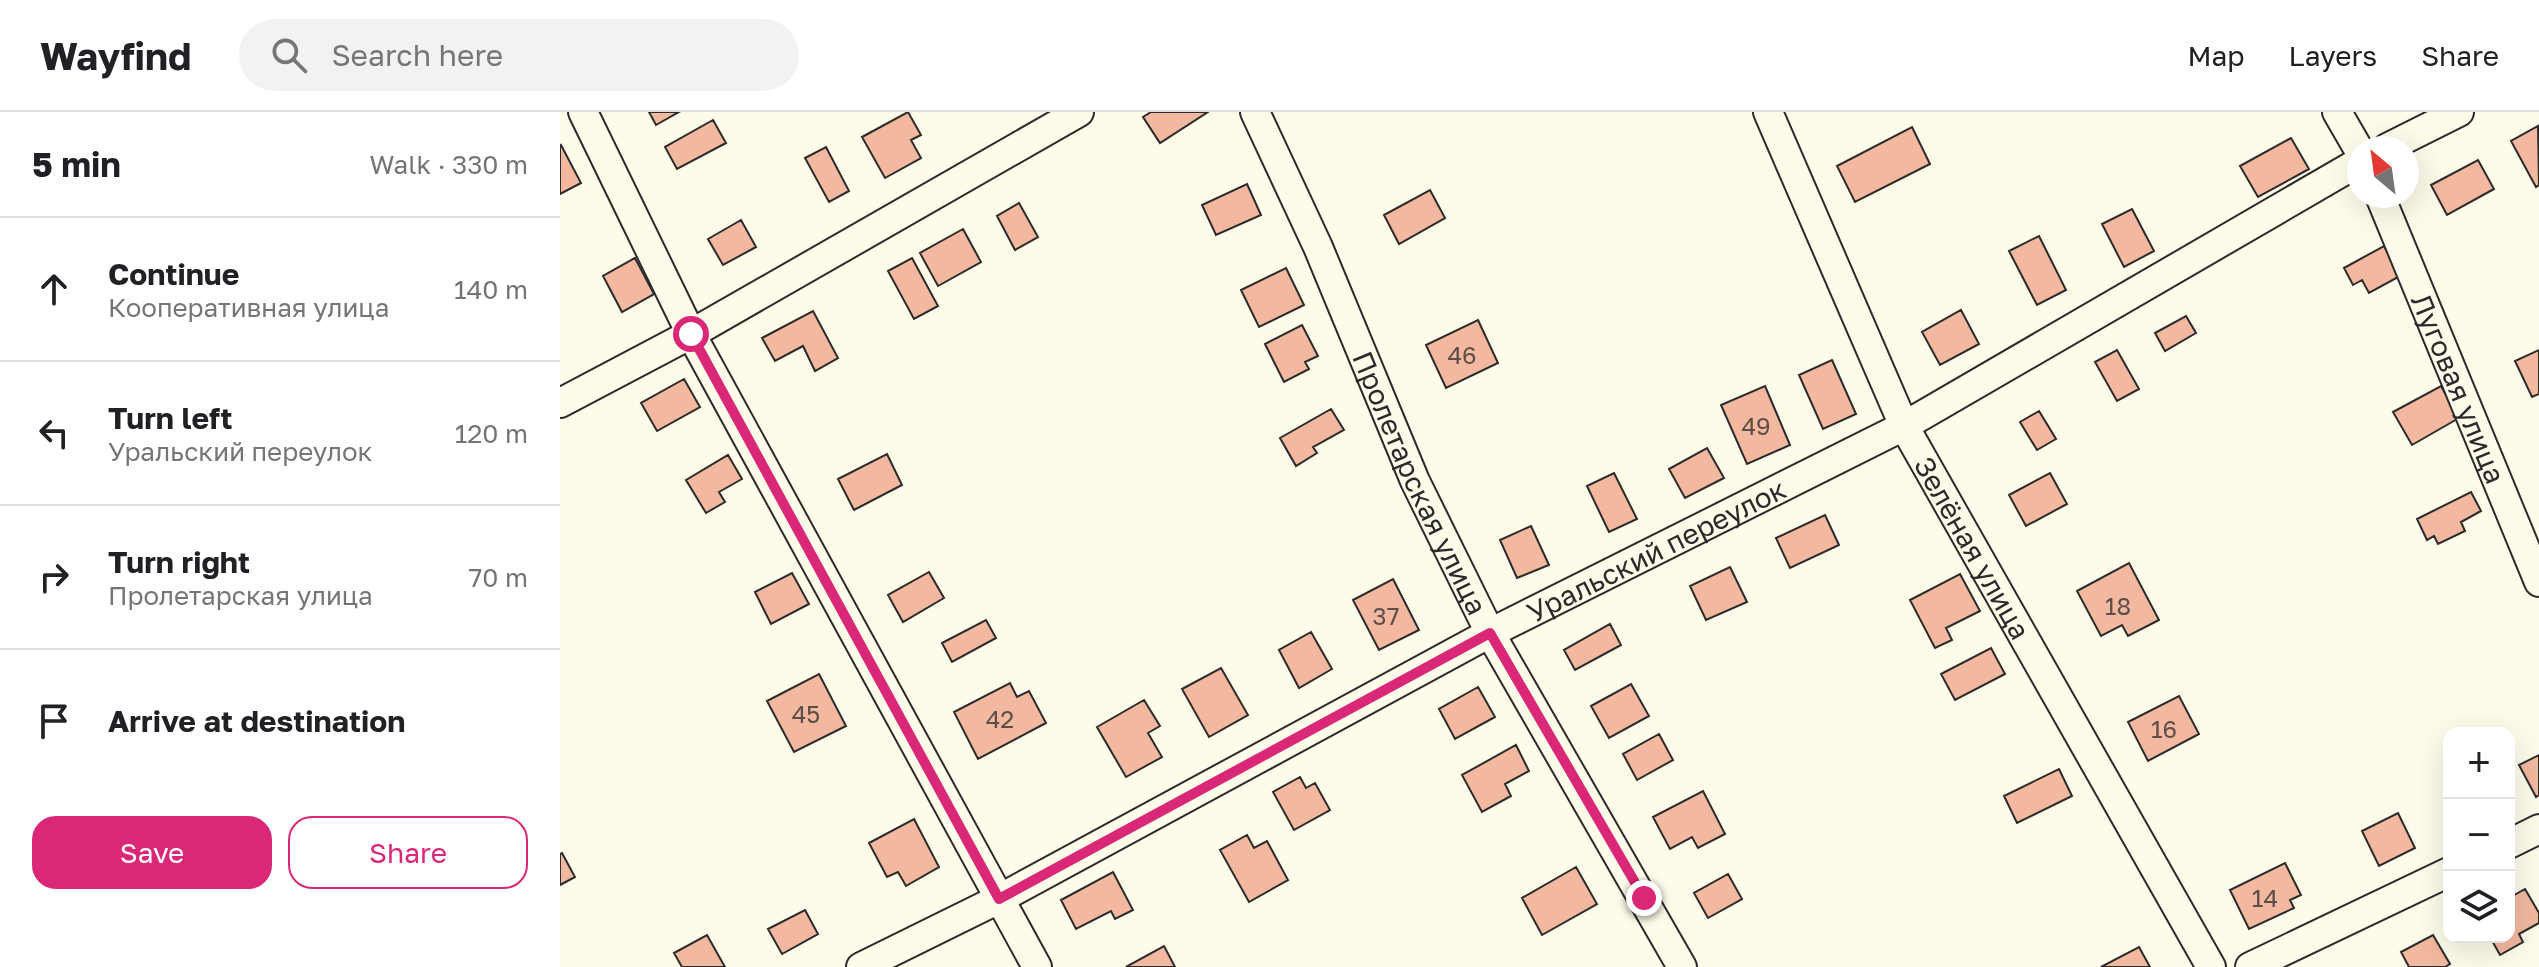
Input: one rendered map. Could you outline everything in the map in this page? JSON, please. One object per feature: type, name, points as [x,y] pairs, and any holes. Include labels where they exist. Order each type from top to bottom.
[{"type":"street","points":[[583,112],[691,334],[1037,967]]},
{"type":"street","points":[[560,403],[691,334],[1079,112]]},
{"type":"street","name":"Пролетарская улица","points":[[1255,112],[1318,247],[1415,481],[1490,633],[1682,967]]},
{"type":"street","name":"Зелёная улица","points":[[1768,112],[1904,426],[2211,967]]},
{"type":"street","points":[[2337,112],[2351,136]]},
{"type":"street","points":[[2411,136],[2459,112]]},
{"type":"street","name":"Уральский переулок","points":[[861,967],[999,899],[1490,633],[1904,426],[2347,169]]},
{"type":"street","name":"Луговая улица","points":[[2385,208],[2539,582]]},
{"type":"street","points":[[2515,841],[2539,829]]},
{"type":"street","points":[[2250,967],[2443,875]]},
{"type":"building","points":[[649,112],[679,112],[656,125]]},
{"type":"building","points":[[908,112],[921,135],[911,140],[921,158],[885,178],[862,137]]},
{"type":"building","points":[[1151,112],[1208,112],[1160,143],[1143,117]]},
{"type":"building","points":[[713,120],[726,143],[677,169],[665,147]]},
{"type":"building","points":[[2538,126],[2539,185],[2536,187],[2511,141]]},
{"type":"building","points":[[1912,127],[1930,164],[1855,202],[1837,166]]},
{"type":"building","points":[[2291,138],[2309,169],[2258,197],[2240,166]]},
{"type":"building","points":[[560,146],[581,183],[560,194]]},
{"type":"building","points":[[826,147],[849,191],[829,202],[805,158]]},
{"type":"building","points":[[2478,160],[2494,189],[2447,215],[2431,185]]},
{"type":"building","points":[[1247,184],[1261,215],[1216,235],[1202,205]]},
{"type":"building","points":[[1430,190],[1445,218],[1399,244],[1384,215]]},
{"type":"building","points":[[1019,203],[1038,237],[1015,250],[997,216]]},
{"type":"building","points":[[2132,209],[2154,251],[2124,267],[2102,224]]},
{"type":"building","points":[[741,220],[756,247],[723,265],[708,239]]},
{"type":"building","points":[[963,229],[981,262],[938,286],[920,253]]},
{"type":"building","points":[[2039,236],[2066,290],[2037,305],[2009,251]]},
{"type":"building","points":[[2384,246],[2400,276],[2369,293],[2362,280],[2353,285],[2344,268]]},
{"type":"building","points":[[635,258],[654,294],[622,312],[603,276]]},
{"type":"building","points":[[912,258],[938,306],[914,319],[888,271]]},
{"type":"building","points":[[1286,268],[1304,305],[1259,327],[1241,290]]},
{"type":"building","points":[[1961,310],[1979,344],[1940,365],[1922,332]]},
{"type":"building","points":[[813,311],[838,358],[815,371],[803,346],[775,361],[762,338]]},
{"type":"building","points":[[2186,316],[2196,333],[2165,351],[2155,333]]},
{"type":"building","points":[[1478,320],[1498,363],[1446,388],[1426,345]]},
{"type":"building","points":[[1302,325],[1318,356],[1305,362],[1309,369],[1284,382],[1265,344]]},
{"type":"building","points":[[2117,350],[2139,389],[2117,401],[2095,362]]},
{"type":"building","points":[[2539,350],[2539,394],[2532,397],[2515,361]]},
{"type":"building","points":[[1832,360],[1856,414],[1823,429],[1799,375]]},
{"type":"building","points":[[684,379],[700,407],[657,431],[641,403]]},
{"type":"building","points":[[1765,386],[1790,445],[1747,464],[1721,405]]},
{"type":"building","points":[[2441,386],[2459,418],[2412,445],[2393,412]]},
{"type":"building","points":[[1331,409],[1344,430],[1313,447],[1317,453],[1296,466],[1280,438]]},
{"type":"building","points":[[2039,411],[2056,439],[2037,450],[2020,422]]},
{"type":"building","points":[[1707,448],[1724,478],[1685,498],[1669,469]]},
{"type":"building","points":[[887,454],[902,485],[854,510],[838,479]]},
{"type":"building","points":[[728,455],[742,479],[719,492],[725,502],[706,513],[686,480]]},
{"type":"building","points":[[1614,473],[1637,519],[1609,532],[1587,486]]},
{"type":"building","points":[[2050,473],[2067,504],[2026,526],[2009,495]]},
{"type":"building","points":[[2471,492],[2481,511],[2461,522],[2465,531],[2438,544],[2434,536],[2427,540],[2417,519]]},
{"type":"building","points":[[1825,515],[1839,545],[1790,568],[1776,538]]},
{"type":"building","points":[[1531,526],[1549,565],[1517,578],[1500,540]]},
{"type":"building","points":[[2129,563],[2159,620],[2128,636],[2122,625],[2101,636],[2077,591]]},
{"type":"building","points":[[1730,567],[1747,602],[1706,620],[1690,586]]},
{"type":"building","points":[[929,572],[944,598],[903,622],[888,595]]},
{"type":"building","points":[[792,573],[809,604],[771,624],[755,592]]},
{"type":"building","points":[[1960,574],[1980,611],[1946,628],[1952,640],[1935,648],[1910,600]]},
{"type":"building","points":[[1393,579],[1419,630],[1379,650],[1353,600]]},
{"type":"building","points":[[986,620],[996,638],[952,662],[942,643]]},
{"type":"building","points":[[1610,624],[1621,645],[1575,670],[1564,650]]},
{"type":"building","points":[[1311,632],[1332,669],[1299,688],[1279,650]]},
{"type":"building","points":[[1991,648],[2005,674],[1955,700],[1941,674]]},
{"type":"building","points":[[1221,668],[1248,715],[1209,737],[1182,689]]},
{"type":"building","points":[[819,674],[846,726],[794,752],[767,701]]},
{"type":"building","points":[[1010,683],[1017,697],[1029,691],[1046,723],[978,759],[954,712]]},
{"type":"building","points":[[1631,684],[1649,716],[1609,738],[1591,706]]},
{"type":"building","points":[[1478,687],[1495,717],[1455,739],[1439,709]]},
{"type":"building","points":[[2179,696],[2199,734],[2148,761],[2128,722]]},
{"type":"building","points":[[1144,700],[1160,726],[1148,733],[1162,757],[1126,777],[1097,727]]},
{"type":"building","points":[[1659,734],[1673,760],[1637,780],[1623,754]]},
{"type":"building","points":[[1516,745],[1529,771],[1505,784],[1511,796],[1482,812],[1462,775]]},
{"type":"building","points":[[2539,755],[2539,795],[2536,797],[2519,765]]},
{"type":"building","points":[[2059,769],[2072,796],[2017,823],[2004,796]]},
{"type":"building","points":[[1300,777],[1306,788],[1315,783],[1330,810],[1294,830],[1273,792]]},
{"type":"building","points":[[1703,791],[1725,834],[1698,848],[1692,837],[1670,849],[1653,817]]},
{"type":"building","points":[[2398,813],[2415,848],[2379,866],[2362,831]]},
{"type":"building","points":[[914,819],[939,867],[906,886],[898,872],[887,877],[869,843]]},
{"type":"building","points":[[1247,835],[1254,848],[1267,841],[1288,880],[1249,902],[1220,850]]},
{"type":"building","points":[[560,854],[575,877],[560,885]]},
{"type":"building","points":[[2285,863],[2301,895],[2290,900],[2294,908],[2249,929],[2230,890]]},
{"type":"building","points":[[1576,867],[1597,904],[1542,935],[1522,898]]},
{"type":"building","points":[[1113,872],[1133,910],[1115,919],[1111,911],[1076,929],[1061,900]]},
{"type":"building","points":[[1728,874],[1742,899],[1708,918],[1694,893]]},
{"type":"building","points":[[2525,889],[2539,913],[2539,923],[2519,934],[2523,942],[2500,955],[2493,943],[2515,943],[2515,895]]},
{"type":"building","points":[[805,910],[818,934],[782,954],[768,929]]},
{"type":"building","points":[[707,935],[725,967],[682,967],[674,953]]},
{"type":"building","points":[[2433,935],[2450,964],[2445,967],[2409,967],[2401,952]]},
{"type":"building","points":[[1164,946],[1175,967],[1126,967]]},
{"type":"building","points":[[2139,947],[2150,967],[2101,967]]},
{"type":"route","points":[[691,334],[999,899],[1490,633],[1644,898]]}]
